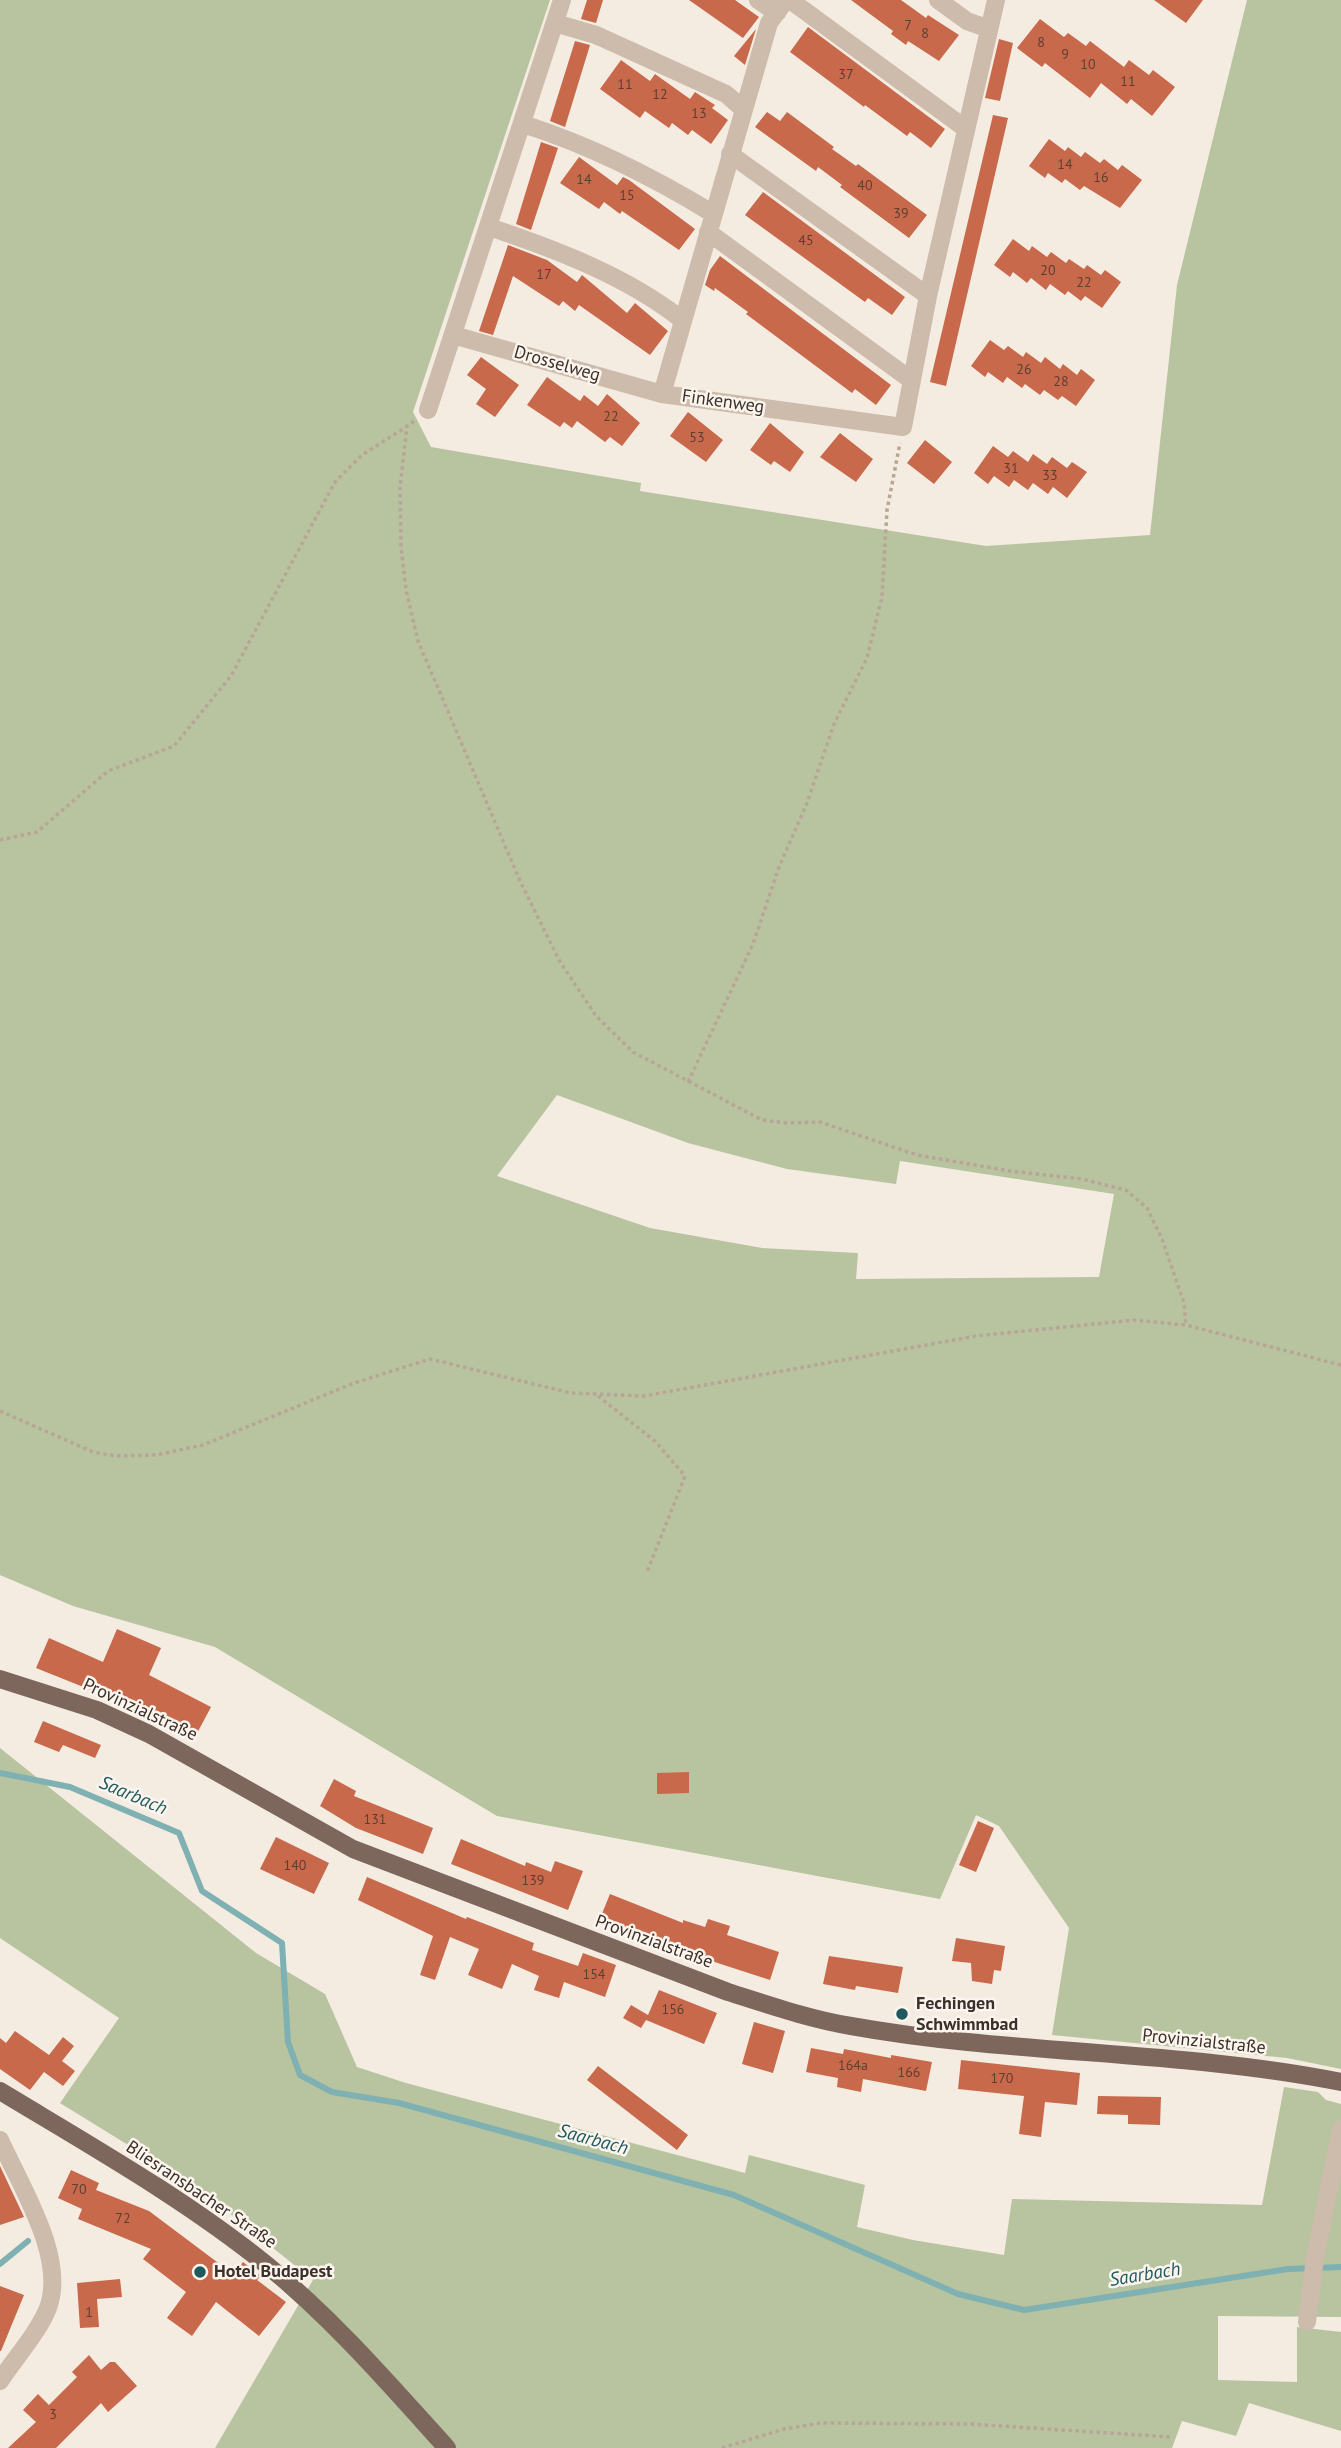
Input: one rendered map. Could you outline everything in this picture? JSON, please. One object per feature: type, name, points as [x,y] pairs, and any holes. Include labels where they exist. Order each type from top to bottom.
[{"type":"main road","name":"Provinzialstraße","points":[[0,1679],[97,1710],[149,1734],[353,1849],[527,1917],[783,2009],[849,2026],[934,2039],[1244,2067],[1341,2082]]},
{"type":"main road","name":"Bliesransbacher Straße","points":[[0,2091],[154,2185],[267,2266],[342,2334],[447,2448]]},
{"type":"street","points":[[428,410],[562,0]]},
{"type":"street","points":[[758,0],[784,4],[967,129]]},
{"type":"street","points":[[939,0],[967,21],[989,29]]},
{"type":"street","points":[[903,427],[928,296],[996,0]]},
{"type":"street","name":"Finkenweg","points":[[784,4],[769,23],[681,319],[662,394],[903,427]]},
{"type":"street","points":[[555,23],[596,35],[632,51],[726,94],[744,108]]},
{"type":"street","points":[[523,124],[561,136],[667,186],[712,213]]},
{"type":"street","points":[[730,154],[928,296]]},
{"type":"street","points":[[489,227],[527,240],[650,294],[681,319]]},
{"type":"street","points":[[708,232],[911,380]]},
{"type":"street","name":"Drosselweg","points":[[453,335],[662,394]]},
{"type":"street","points":[[1307,2322],[1310,2285],[1341,2129]]},
{"type":"street","points":[[0,2140],[43,2236],[52,2266],[47,2309],[0,2381]]},
{"type":"path","points":[[0,840],[37,832],[108,771],[174,746],[231,676],[335,482],[362,454],[428,410]]},
{"type":"path","points":[[407,426],[400,487],[406,590],[418,641],[515,868],[559,960],[596,1016],[633,1052],[762,1120],[786,1123],[820,1122],[917,1155],[1010,1171],[1082,1179],[1126,1190],[1147,1208],[1162,1239],[1184,1303],[1186,1325]]},
{"type":"path","points":[[688,1082],[753,944],[779,867],[807,803],[834,723],[867,657],[882,597],[887,510],[903,427]]},
{"type":"path","points":[[0,1411],[93,1452],[116,1456],[156,1454],[202,1445],[354,1383],[430,1359],[571,1393],[644,1396],[975,1336],[1134,1320],[1186,1325],[1341,1365]]},
{"type":"path","points":[[596,1394],[656,1442],[685,1476],[647,1572]]},
{"type":"path","points":[[722,2448],[784,2429],[821,2423],[970,2424],[1171,2437]]},
{"type":"green space","points":[[0,0],[550,0],[413,412],[431,447],[641,483],[640,491],[986,546],[1150,535],[1177,285],[1247,0],[1341,0],[1341,2069],[1287,2058],[1052,2035],[1069,1928],[999,1826],[976,1815],[940,1899],[497,1816],[215,1647],[73,1606],[0,1575]],"holes":[[[557,1095],[688,1143],[787,1169],[896,1184],[900,1161],[1114,1194],[1099,1277],[856,1279],[858,1253],[762,1248],[650,1228],[497,1176]]]},
{"type":"green space","points":[[0,1748],[256,1953],[325,1994],[357,2067],[406,2083],[745,2173],[749,2155],[865,2185],[857,2227],[913,2240],[1004,2255],[1012,2199],[1262,2205],[1284,2087],[1318,2092],[1326,2100],[1341,2104],[1341,2317],[1218,2316],[1218,2380],[1297,2382],[1297,2327],[1341,2332],[1341,2431],[1249,2403],[1236,2436],[1182,2421],[1172,2448],[215,2448],[313,2280],[198,2188],[60,2103],[119,2018],[0,1938]]},
{"type":"building","points":[[587,0],[603,0],[596,23],[581,19]]},
{"type":"building","points":[[689,0],[735,0],[759,17],[743,38]]},
{"type":"building","points":[[851,0],[901,0],[926,18],[928,15],[959,35],[939,61],[908,41],[906,45],[891,34],[893,31]]},
{"type":"building","points":[[1154,0],[1203,0],[1186,23]]},
{"type":"building","points":[[1040,19],[1064,37],[1068,33],[1086,46],[1090,41],[1124,67],[1129,60],[1149,75],[1153,70],[1175,87],[1152,116],[1131,99],[1127,104],[1101,83],[1090,98],[1045,63],[1042,67],[1017,48]]},
{"type":"building","points":[[808,27],[945,129],[931,148],[910,132],[907,136],[865,105],[864,107],[790,52]]},
{"type":"building","points":[[756,29],[745,65],[734,56]]},
{"type":"building","points":[[999,39],[1013,43],[1000,101],[985,98]]},
{"type":"building","points":[[575,41],[590,45],[565,127],[550,121]]},
{"type":"building","points":[[621,60],[650,81],[655,74],[690,99],[695,92],[715,105],[712,108],[728,120],[711,144],[692,130],[688,135],[672,123],[669,128],[645,111],[640,118],[600,89]]},
{"type":"building","points":[[767,112],[780,121],[787,112],[834,147],[832,149],[856,166],[858,164],[927,215],[909,238],[840,187],[842,185],[818,167],[816,171],[755,127]]},
{"type":"building","points":[[993,115],[1008,118],[946,386],[930,382]]},
{"type":"building","points":[[1049,139],[1065,151],[1068,147],[1081,157],[1085,152],[1100,163],[1104,159],[1118,170],[1122,165],[1142,180],[1120,208],[1084,186],[1080,190],[1065,179],[1062,183],[1048,173],[1045,178],[1029,166]]},
{"type":"building","points":[[541,142],[558,148],[531,230],[516,224]]},
{"type":"building","points":[[579,157],[617,185],[623,177],[629,180],[695,229],[679,250],[622,211],[620,214],[604,202],[599,209],[560,183]]},
{"type":"building","points":[[763,192],[905,297],[892,315],[868,298],[865,302],[745,215]]},
{"type":"building","points":[[1013,239],[1029,251],[1032,246],[1047,257],[1051,252],[1066,263],[1069,259],[1084,269],[1087,265],[1101,275],[1105,270],[1121,282],[1102,308],[1085,296],[1081,301],[1068,291],[1065,295],[1050,284],[1046,290],[1031,278],[1027,283],[1013,272],[1010,277],[994,265]]},
{"type":"building","points":[[508,245],[547,260],[577,282],[582,275],[627,313],[635,303],[668,331],[650,355],[579,305],[575,311],[563,301],[559,306],[513,276],[493,335],[479,331]]},
{"type":"building","points":[[720,256],[891,385],[876,405],[855,389],[852,393],[746,314],[748,312],[715,288],[714,291],[705,285],[710,270]]},
{"type":"building","points":[[990,340],[1004,350],[1008,346],[1023,357],[1026,352],[1041,363],[1045,357],[1060,369],[1063,364],[1077,375],[1081,369],[1095,380],[1076,406],[1062,396],[1058,400],[1044,390],[1040,395],[1025,384],[1022,388],[1007,377],[1003,383],[988,372],[985,377],[971,366]]},
{"type":"building","points":[[481,357],[519,385],[495,417],[476,404],[486,389],[467,375]]},
{"type":"building","points":[[547,377],[580,401],[584,395],[598,406],[607,394],[640,423],[622,446],[610,437],[605,442],[577,421],[572,428],[564,422],[560,427],[527,405]]},
{"type":"building","points":[[688,412],[723,440],[706,462],[670,436]]},
{"type":"building","points":[[770,423],[804,452],[790,472],[774,461],[771,465],[750,450]]},
{"type":"building","points":[[840,433],[873,459],[856,482],[820,457]]},
{"type":"building","points":[[925,440],[952,462],[934,484],[907,463]]},
{"type":"building","points":[[993,446],[1008,457],[1013,451],[1028,462],[1033,454],[1047,464],[1052,457],[1067,468],[1072,462],[1087,472],[1067,498],[1053,487],[1048,494],[1033,483],[1028,490],[1014,480],[1009,487],[994,476],[988,484],[974,473]]},
{"type":"building","points":[[117,1629],[161,1648],[149,1675],[211,1707],[195,1737],[148,1713],[36,1668],[49,1638],[103,1662]]},
{"type":"building","points":[[43,1721],[101,1745],[95,1758],[63,1745],[59,1752],[34,1742]]},
{"type":"building","points":[[689,1772],[689,1793],[657,1794],[657,1773]]},
{"type":"building","points":[[334,1779],[356,1791],[354,1796],[433,1828],[423,1854],[356,1828],[320,1806]]},
{"type":"building","points":[[978,1821],[994,1828],[976,1872],[959,1865]]},
{"type":"building","points":[[276,1837],[329,1863],[314,1894],[260,1869]]},
{"type":"building","points":[[461,1839],[525,1866],[526,1862],[551,1872],[555,1861],[583,1871],[568,1910],[451,1864]]},
{"type":"building","points":[[367,1877],[466,1919],[467,1917],[534,1943],[532,1950],[578,1966],[583,1953],[616,1965],[605,1997],[564,1982],[559,1998],[534,1990],[539,1976],[512,1964],[502,1989],[468,1975],[479,1949],[450,1937],[435,1980],[420,1975],[433,1936],[358,1900]]},
{"type":"building","points":[[610,1894],[683,1923],[683,1920],[705,1927],[708,1919],[730,1926],[727,1935],[779,1952],[770,1980],[659,1944],[599,1921]]},
{"type":"building","points":[[956,1938],[1005,1946],[1001,1971],[994,1970],[992,1984],[972,1981],[971,1963],[952,1961]]},
{"type":"building","points":[[829,1956],[903,1967],[898,1993],[856,1986],[855,1990],[823,1984]]},
{"type":"building","points":[[659,1990],[717,2013],[704,2044],[646,2020],[641,2028],[623,2018],[631,2005],[648,2015]]},
{"type":"building","points":[[754,2022],[785,2031],[773,2073],[742,2064]]},
{"type":"building","points":[[15,2031],[49,2055],[63,2037],[74,2046],[62,2061],[75,2071],[63,2086],[44,2072],[30,2090],[0,2069],[0,2038],[6,2043]]},
{"type":"building","points":[[811,2048],[843,2054],[844,2049],[932,2062],[926,2091],[863,2079],[861,2092],[837,2087],[838,2078],[806,2072]]},
{"type":"building","points":[[961,2060],[1080,2073],[1077,2105],[1045,2102],[1041,2137],[1019,2134],[1024,2096],[958,2089]]},
{"type":"building","points":[[598,2066],[688,2135],[677,2150],[587,2080]]},
{"type":"building","points":[[1098,2096],[1161,2097],[1160,2125],[1128,2124],[1128,2115],[1097,2114]]},
{"type":"building","points":[[0,2166],[24,2217],[0,2225]]},
{"type":"building","points":[[71,2170],[99,2183],[96,2190],[149,2211],[233,2274],[243,2262],[261,2276],[257,2280],[286,2302],[259,2336],[216,2302],[192,2336],[167,2318],[186,2292],[143,2259],[151,2249],[78,2219],[82,2209],[58,2198]]},
{"type":"building","points":[[120,2279],[122,2297],[97,2299],[99,2327],[80,2328],[77,2283]]},
{"type":"building","points":[[0,2286],[24,2295],[1,2351],[0,2351]]},
{"type":"building","points":[[89,2355],[101,2370],[110,2362],[115,2362],[137,2386],[108,2412],[101,2403],[56,2448],[8,2448],[36,2422],[23,2410],[38,2394],[49,2405],[77,2377],[72,2372]]},
{"type":"waterway","name":"Saarbach","points":[[0,1773],[70,1787],[179,1833],[202,1891],[282,1943],[288,2042],[300,2075],[332,2092],[399,2103],[734,2195],[958,2294],[1024,2310],[1288,2269],[1341,2267]]},
{"type":"waterway","points":[[0,2264],[28,2241]]},
{"type":"place","name":"Fechingen Schwimmbad","points":[[902,2014]]},
{"type":"place","name":"Hotel Budapest","points":[[200,2272]]}]
